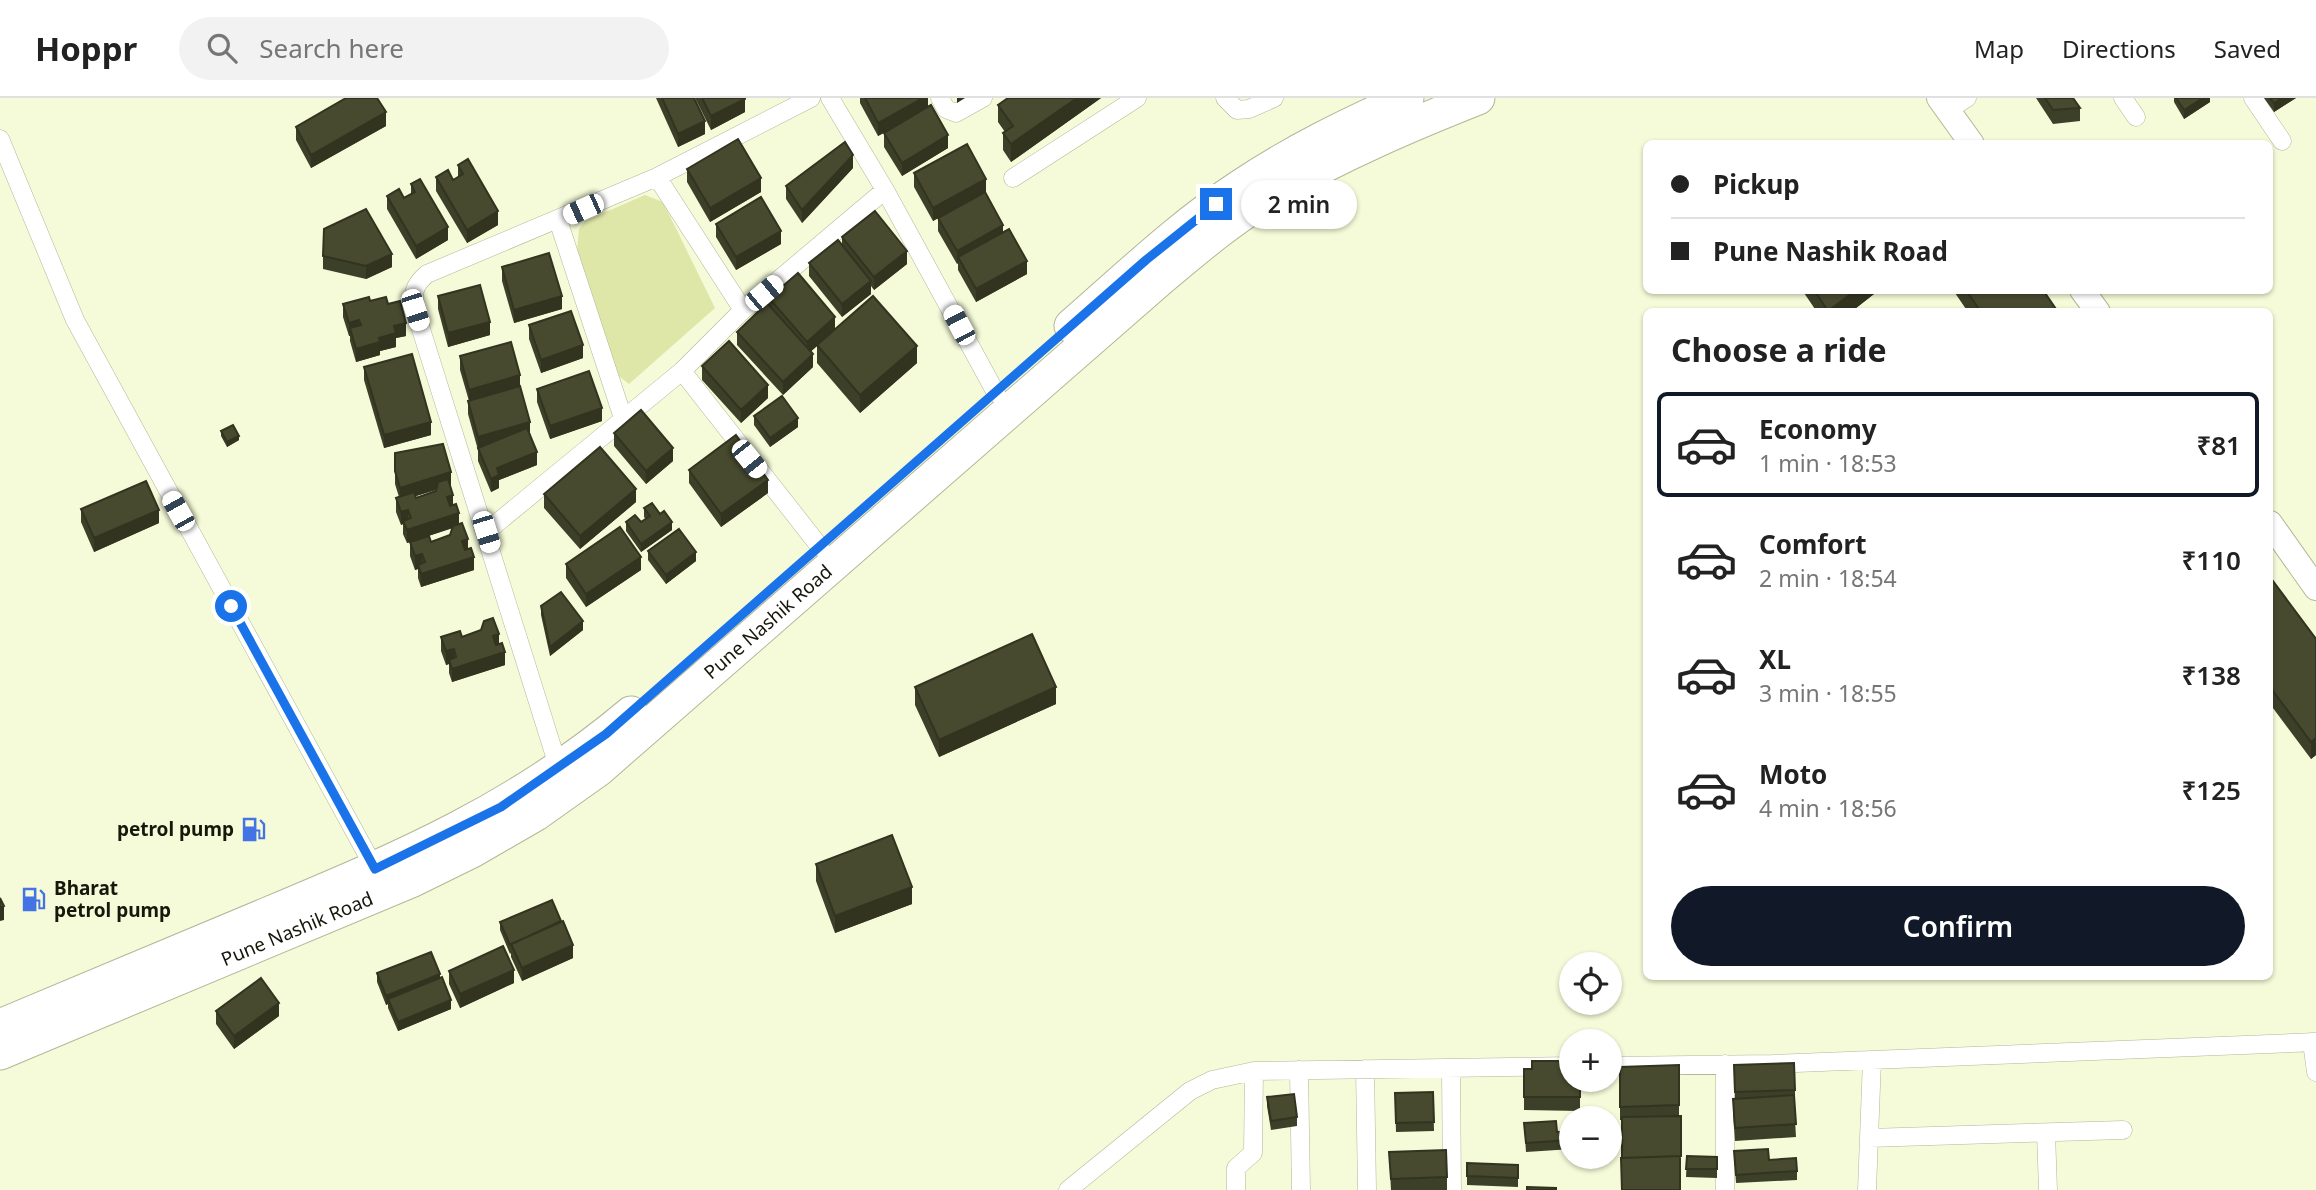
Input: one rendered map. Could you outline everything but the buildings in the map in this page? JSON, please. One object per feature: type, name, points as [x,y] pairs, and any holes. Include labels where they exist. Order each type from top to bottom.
[{"type":"highway","name":"Pune Nashik Road","points":[[0,1026],[375,869],[501,807],[559,769],[657,692],[1146,260],[1238,187],[1337,129],[1407,98]]},
{"type":"highway","name":"Pune Nashik Road","points":[[0,1053],[413,880],[536,814],[598,770],[671,709],[1158,281],[1225,226],[1277,191],[1344,155],[1478,98]]},
{"type":"street","points":[[559,769],[412,295],[417,283],[427,274],[657,177],[811,98]]},
{"type":"street","points":[[830,98],[885,190],[996,393]]},
{"type":"street","points":[[940,98],[946,108],[956,113],[983,98]]},
{"type":"street","points":[[1013,178],[1137,98]]},
{"type":"street","points":[[1225,98],[1237,110],[1249,109],[1274,98]]},
{"type":"street","points":[[2123,98],[2136,117]]},
{"type":"street","points":[[2253,98],[2282,141]]},
{"type":"street","points":[[1951,102],[1970,140]]},
{"type":"street","points":[[0,139],[75,320],[375,869]]},
{"type":"street","points":[[657,177],[743,310]]},
{"type":"street","points":[[486,532],[682,372],[743,310],[885,190]]},
{"type":"street","points":[[558,220],[624,421]]},
{"type":"street","points":[[682,372],[820,547]]},
{"type":"street","points":[[2273,527],[2316,588]]},
{"type":"street","points":[[1622,1066],[1872,1060],[2314,1042],[2316,1072]]},
{"type":"street","points":[[1867,1190],[1872,1060]]},
{"type":"street","points":[[1725,1064],[1725,1190]]},
{"type":"street","points":[[1068,1190],[1190,1091],[1212,1080],[1254,1071],[1559,1066]]},
{"type":"street","points":[[1451,1068],[1452,1190]]},
{"type":"street","points":[[1365,1069],[1367,1190]]},
{"type":"street","points":[[1299,1070],[1301,1190]]},
{"type":"street","points":[[1236,1190],[1236,1168],[1254,1153],[1254,1071]]},
{"type":"street","points":[[1869,1138],[2123,1130]]},
{"type":"street","points":[[2046,1133],[2048,1190]]},
{"type":"green space","points":[[645,195],[663,202],[715,308],[629,384],[615,373],[577,251],[579,229],[585,221]]},
{"type":"place","name":"petrol pump","points":[[254,829]]},
{"type":"place","name":"Bharat petrol pump","points":[[34,899]]},
{"type":"route","points":[[231,606],[375,869],[501,807],[606,734],[1146,260],[1216,204]]}]
